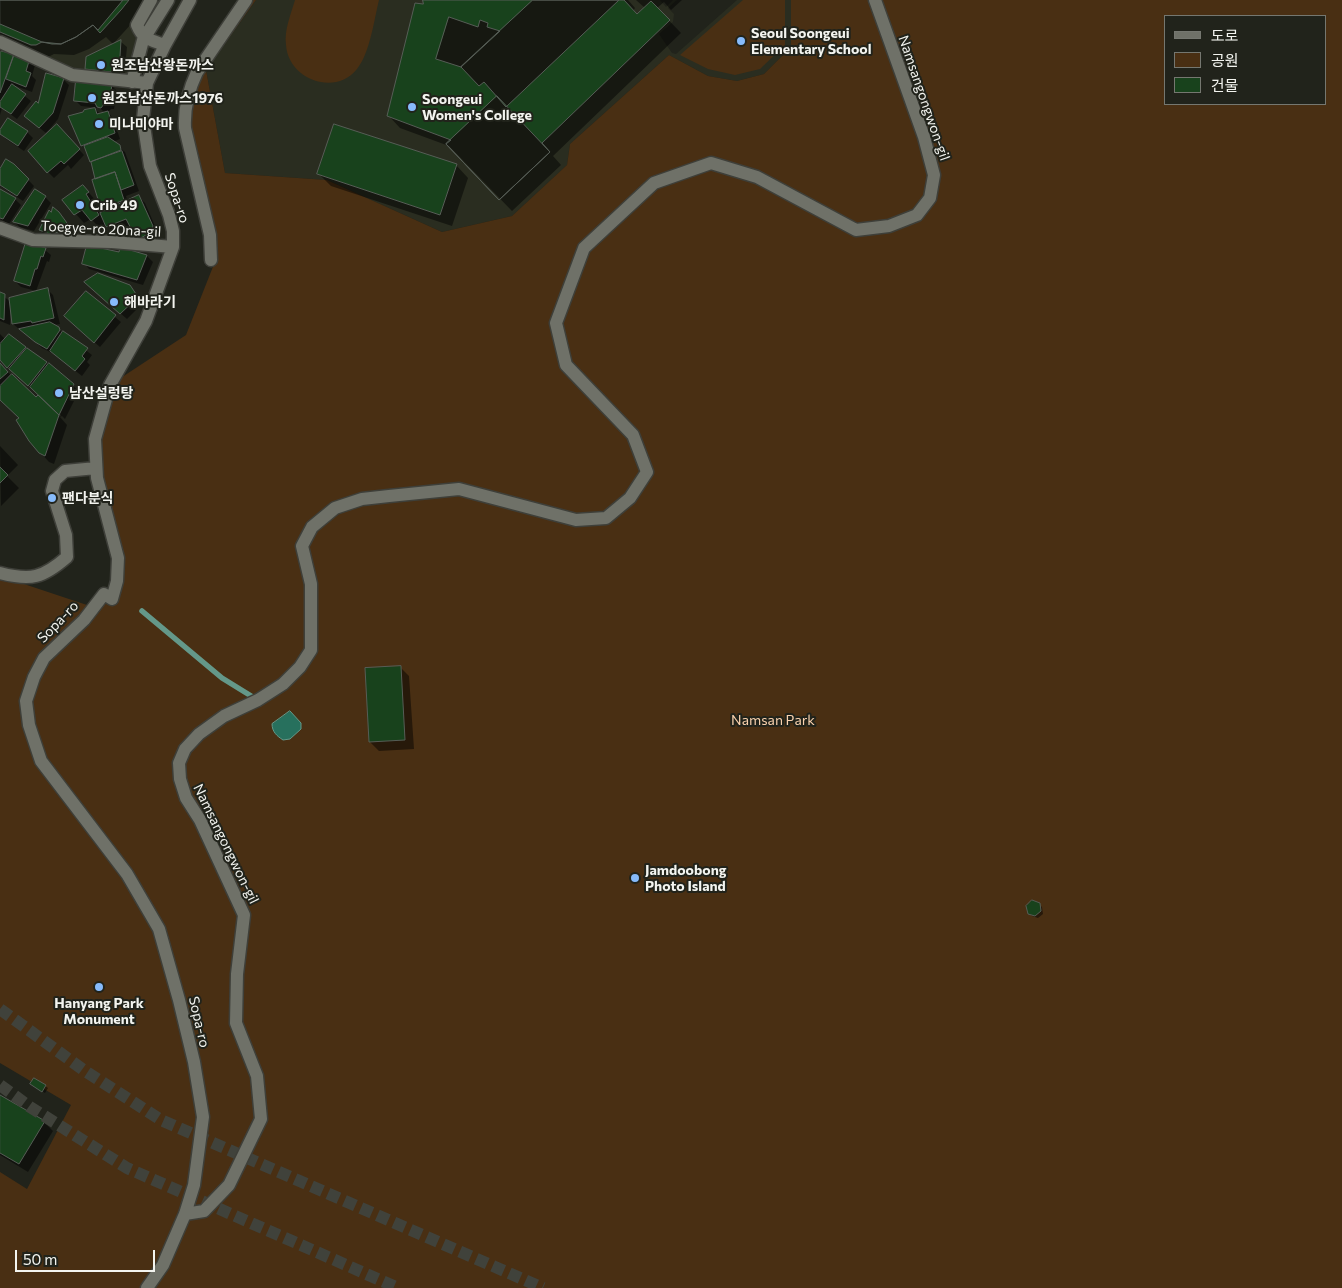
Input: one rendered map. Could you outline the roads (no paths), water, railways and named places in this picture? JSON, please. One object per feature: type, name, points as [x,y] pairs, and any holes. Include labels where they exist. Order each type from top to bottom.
[{"type":"street","points":[[151,0],[137,25],[141,34],[149,40],[165,45]]},
{"type":"street","points":[[132,82],[143,40],[168,0]]},
{"type":"street","name":"Sopa-ro","points":[[147,1288],[163,1265],[185,1214],[194,1185],[203,1117],[194,1062],[159,929],[127,874],[42,761],[29,725],[26,702],[34,677],[44,658],[84,620],[104,594],[112,599],[117,582],[118,558],[97,478],[96,439],[110,385],[146,321],[173,248],[173,231],[169,215],[150,166],[144,119],[148,83],[165,45],[190,0]]},
{"type":"street","points":[[211,260],[210,235],[185,128],[184,112],[191,84],[197,72],[246,0]]},
{"type":"street","name":"Namsangongwon-gil","points":[[185,1214],[204,1211],[229,1185],[261,1119],[257,1076],[236,1023],[237,974],[244,915],[200,820],[186,798],[180,780],[179,763],[185,750],[199,734],[224,716],[258,700],[283,684],[300,667],[311,650],[311,584],[302,546],[312,527],[335,508],[362,498],[459,489],[576,520],[606,518],[630,498],[647,472],[633,435],[566,365],[556,323],[584,248],[654,183],[711,163],[757,177],[856,230],[889,226],[917,215],[930,198],[934,175],[924,137],[875,0]]},
{"type":"street","points":[[0,42],[72,75],[148,83]]},
{"type":"street","name":"Toegye-ro 20na-gil","points":[[0,228],[33,240],[112,242],[173,248]]},
{"type":"street","points":[[0,573],[34,578],[54,568],[67,557],[66,535],[52,491],[55,480],[65,471],[96,468]]},
{"type":"waterway","points":[[142,611],[222,678],[256,699]]},
{"type":"tunnel","points":[[0,1009],[85,1071],[161,1120],[543,1288]]},
{"type":"tunnel","points":[[0,1085],[30,1107],[127,1168],[398,1288]]},
{"type":"place","name":"Seoul Soongeui Elementary School","points":[[741,41]]},
{"type":"place","name":"원조남산왕돈까스","points":[[101,65]]},
{"type":"place","name":"원조남산돈까스1976","points":[[92,98]]},
{"type":"place","name":"Soongeui Women's College","points":[[412,107]]},
{"type":"place","name":"미나미야마","points":[[99,124]]},
{"type":"place","name":"Crib 49","points":[[80,205]]},
{"type":"place","name":"해바라기","points":[[114,302]]},
{"type":"place","name":"남산설렁탕","points":[[59,393]]},
{"type":"place","name":"팬다분식","points":[[52,498]]},
{"type":"place","name":"Jamdoobong Photo Island","points":[[635,878]]},
{"type":"place","name":"Hanyang Park Monument","points":[[99,987]]},
{"type":"park label","name":"Namsan Park","points":[[773,720]]}]
